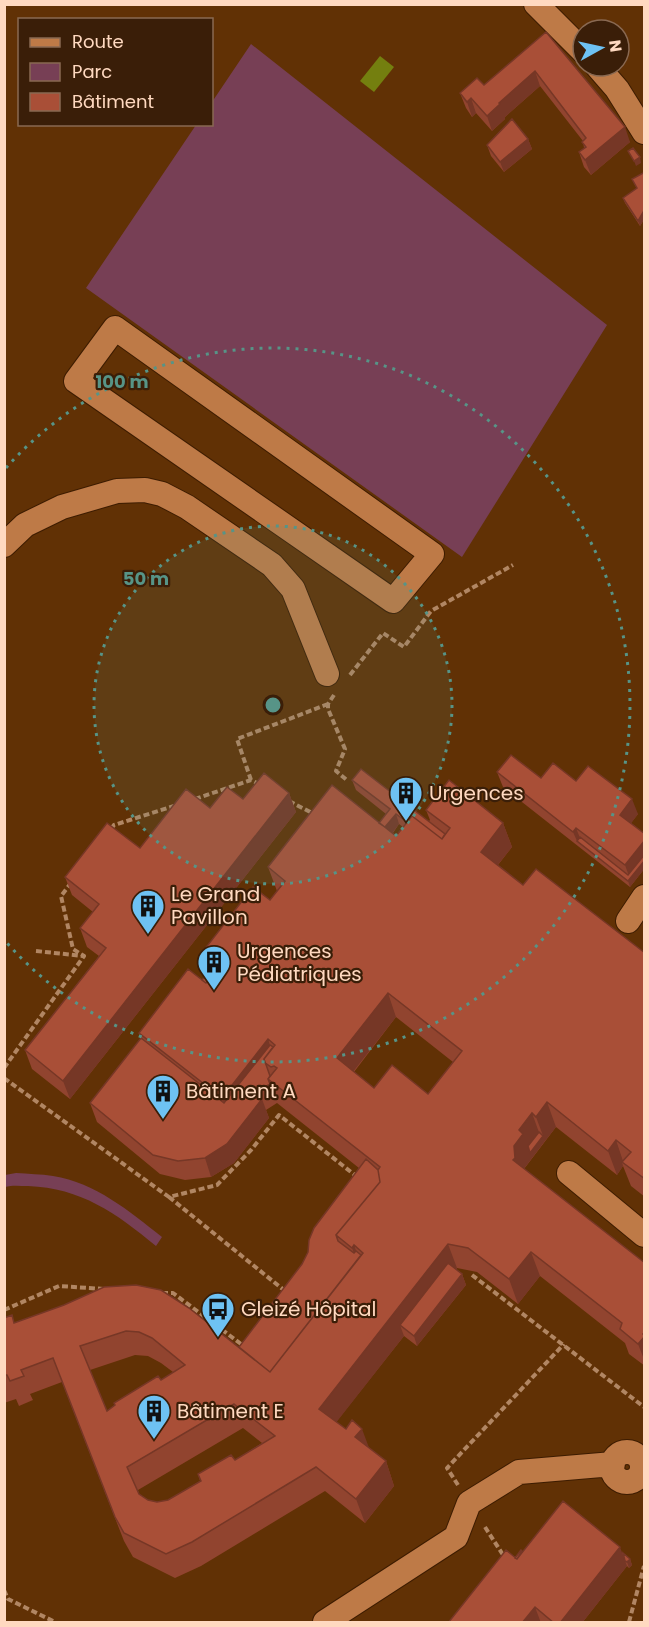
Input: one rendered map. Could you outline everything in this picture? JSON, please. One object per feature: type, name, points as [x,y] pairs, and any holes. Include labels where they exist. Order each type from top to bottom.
[{"type":"street","points":[[536,4],[571,39]]},
{"type":"street","points":[[607,78],[645,132]]},
{"type":"street","points":[[115,328],[432,554],[393,601],[236,492],[76,381],[115,328]]},
{"type":"street","points":[[4,545],[25,525],[43,515],[117,491],[145,490],[162,494],[188,507],[272,565],[293,589],[337,682]]},
{"type":"street","points":[[214,524],[236,492]]},
{"type":"street","points":[[628,921],[645,897]]},
{"type":"street","points":[[569,1173],[645,1235]]},
{"type":"street","points":[[325,1623],[456,1537],[469,1503],[519,1472],[613,1464],[615,1457],[625,1451],[637,1454],[643,1459]]},
{"type":"path","points":[[348,781],[336,771],[345,749],[328,704],[337,682],[383,633],[404,647],[431,611],[513,565]]},
{"type":"path","points":[[261,786],[251,780],[237,739],[328,704]]},
{"type":"path","points":[[188,801],[251,780]]},
{"type":"path","points":[[280,796],[319,817]]},
{"type":"path","points":[[108,834],[114,825],[177,805]]},
{"type":"path","points":[[74,878],[61,896],[73,949],[84,956]]},
{"type":"path","points":[[36,951],[84,956]]},
{"type":"path","points":[[4,1068],[84,956]]},
{"type":"path","points":[[4,1078],[169,1197],[291,1296]]},
{"type":"path","points":[[169,1197],[217,1185],[251,1150],[279,1115],[361,1180]]},
{"type":"path","points":[[472,1275],[645,1407]]},
{"type":"path","points":[[4,1310],[59,1286],[105,1289]]},
{"type":"path","points":[[150,1292],[173,1293],[245,1347],[253,1339]]},
{"type":"path","points":[[508,1563],[447,1468],[564,1344]]},
{"type":"path","points":[[629,1623],[645,1566]]},
{"type":"path","points":[[4,1590],[8,1599],[55,1623]]},
{"type":"green space","points":[[251,44],[607,325],[462,557],[86,288],[195,126],[213,126],[213,101]]},
{"type":"green space","points":[[16,1173],[53,1176],[84,1185],[111,1199],[162,1237],[156,1246],[112,1213],[81,1197],[47,1188],[5,1187],[5,1175]]},
{"type":"shaded area","points":[[380,56],[394,67],[374,92],[360,81]]},
{"type":"building","points":[[546,32],[571,62],[571,78],[584,78],[625,127],[585,160],[579,152],[586,147],[582,142],[586,138],[535,71],[487,116],[471,98],[467,102],[460,93],[477,78],[484,85]]},
{"type":"building","points":[[512,119],[528,139],[500,162],[487,145]]},
{"type":"building","points":[[633,148],[640,157],[634,161],[628,151]]},
{"type":"building","points":[[645,172],[645,209],[638,221],[623,198],[637,188],[632,179]]},
{"type":"building","points":[[511,755],[541,778],[553,763],[576,781],[588,766],[632,799],[620,815],[645,834],[645,840],[625,865],[576,828],[573,832],[497,772]]},
{"type":"building","points":[[361,769],[445,834],[442,839],[412,816],[407,822],[396,814],[385,827],[379,823],[390,809],[352,780]]},
{"type":"building","name":"Le Grand Pavillon","points":[[264,773],[289,793],[63,1081],[25,1050],[106,948],[80,928],[99,904],[65,877],[107,823],[140,848],[186,789],[210,808],[227,787],[243,799]]},
{"type":"building","points":[[449,780],[503,823],[481,852],[523,885],[536,869],[645,953],[645,1179],[622,1162],[631,1152],[616,1140],[608,1151],[547,1102],[536,1117],[532,1113],[519,1130],[523,1134],[514,1146],[515,1158],[513,1160],[645,1263],[645,1332],[643,1334],[645,1336],[638,1344],[620,1329],[622,1323],[531,1252],[509,1279],[468,1248],[448,1244],[319,1409],[346,1429],[352,1420],[362,1429],[355,1437],[386,1461],[356,1499],[316,1467],[192,1542],[166,1554],[124,1533],[115,1517],[53,1358],[21,1370],[24,1376],[10,1381],[7,1375],[4,1375],[4,1318],[12,1315],[14,1323],[64,1305],[104,1287],[136,1285],[161,1290],[189,1308],[270,1372],[363,1253],[354,1245],[352,1248],[336,1235],[380,1182],[378,1170],[380,1167],[268,1079],[277,1068],[264,1062],[275,1045],[268,1039],[222,1098],[139,1033],[188,969],[206,983],[221,963],[204,950],[253,887],[270,900],[285,881],[268,867],[332,785],[396,836],[412,816],[442,839],[450,828],[426,810]],"holes":[[[388,993],[462,1051],[428,1094],[392,1065],[374,1088],[337,1058]],[[126,1331],[139,1332],[152,1338],[185,1365],[161,1380],[158,1376],[114,1403],[115,1405],[107,1411],[80,1346]],[[234,1404],[275,1436],[235,1460],[231,1455],[198,1474],[201,1481],[168,1500],[157,1502],[148,1500],[139,1494],[127,1467]]]},
{"type":"building","points":[[580,837],[628,875],[645,854],[645,860],[628,881],[577,841]]},
{"type":"building","points":[[211,969],[215,972],[206,983],[202,980]]},
{"type":"building","name":"Bâtiment A","points":[[141,1038],[224,1103],[270,1045],[273,1047],[264,1059],[270,1076],[268,1079],[270,1084],[255,1093],[262,1099],[227,1144],[205,1158],[178,1161],[153,1155],[90,1103]]},
{"type":"building","points":[[539,1132],[543,1136],[530,1153],[528,1146]]},
{"type":"building","points":[[366,1159],[378,1170],[380,1182],[336,1235],[338,1241],[354,1253],[356,1251],[361,1255],[270,1372],[239,1347],[302,1264],[308,1252],[309,1240],[314,1228]]},
{"type":"building","points":[[448,1263],[462,1274],[414,1336],[400,1325]]},
{"type":"building","points":[[563,1501],[620,1547],[560,1623],[554,1623],[535,1607],[522,1623],[448,1623],[506,1550],[517,1559]]},
{"type":"building","points":[[623,1553],[630,1559],[627,1562],[625,1561]]},
{"type":"place","name":"Urgences","points":[[406,822]]},
{"type":"place","name":"Le Grand Pavillon","points":[[148,935]]},
{"type":"place","name":"Urgences Pédiatriques","points":[[214,991]]},
{"type":"place","name":"Bâtiment A","points":[[163,1120]]},
{"type":"place","name":"Gleizé Hôpital","points":[[218,1338]]},
{"type":"place","name":"Bâtiment E","points":[[154,1440]]}]
